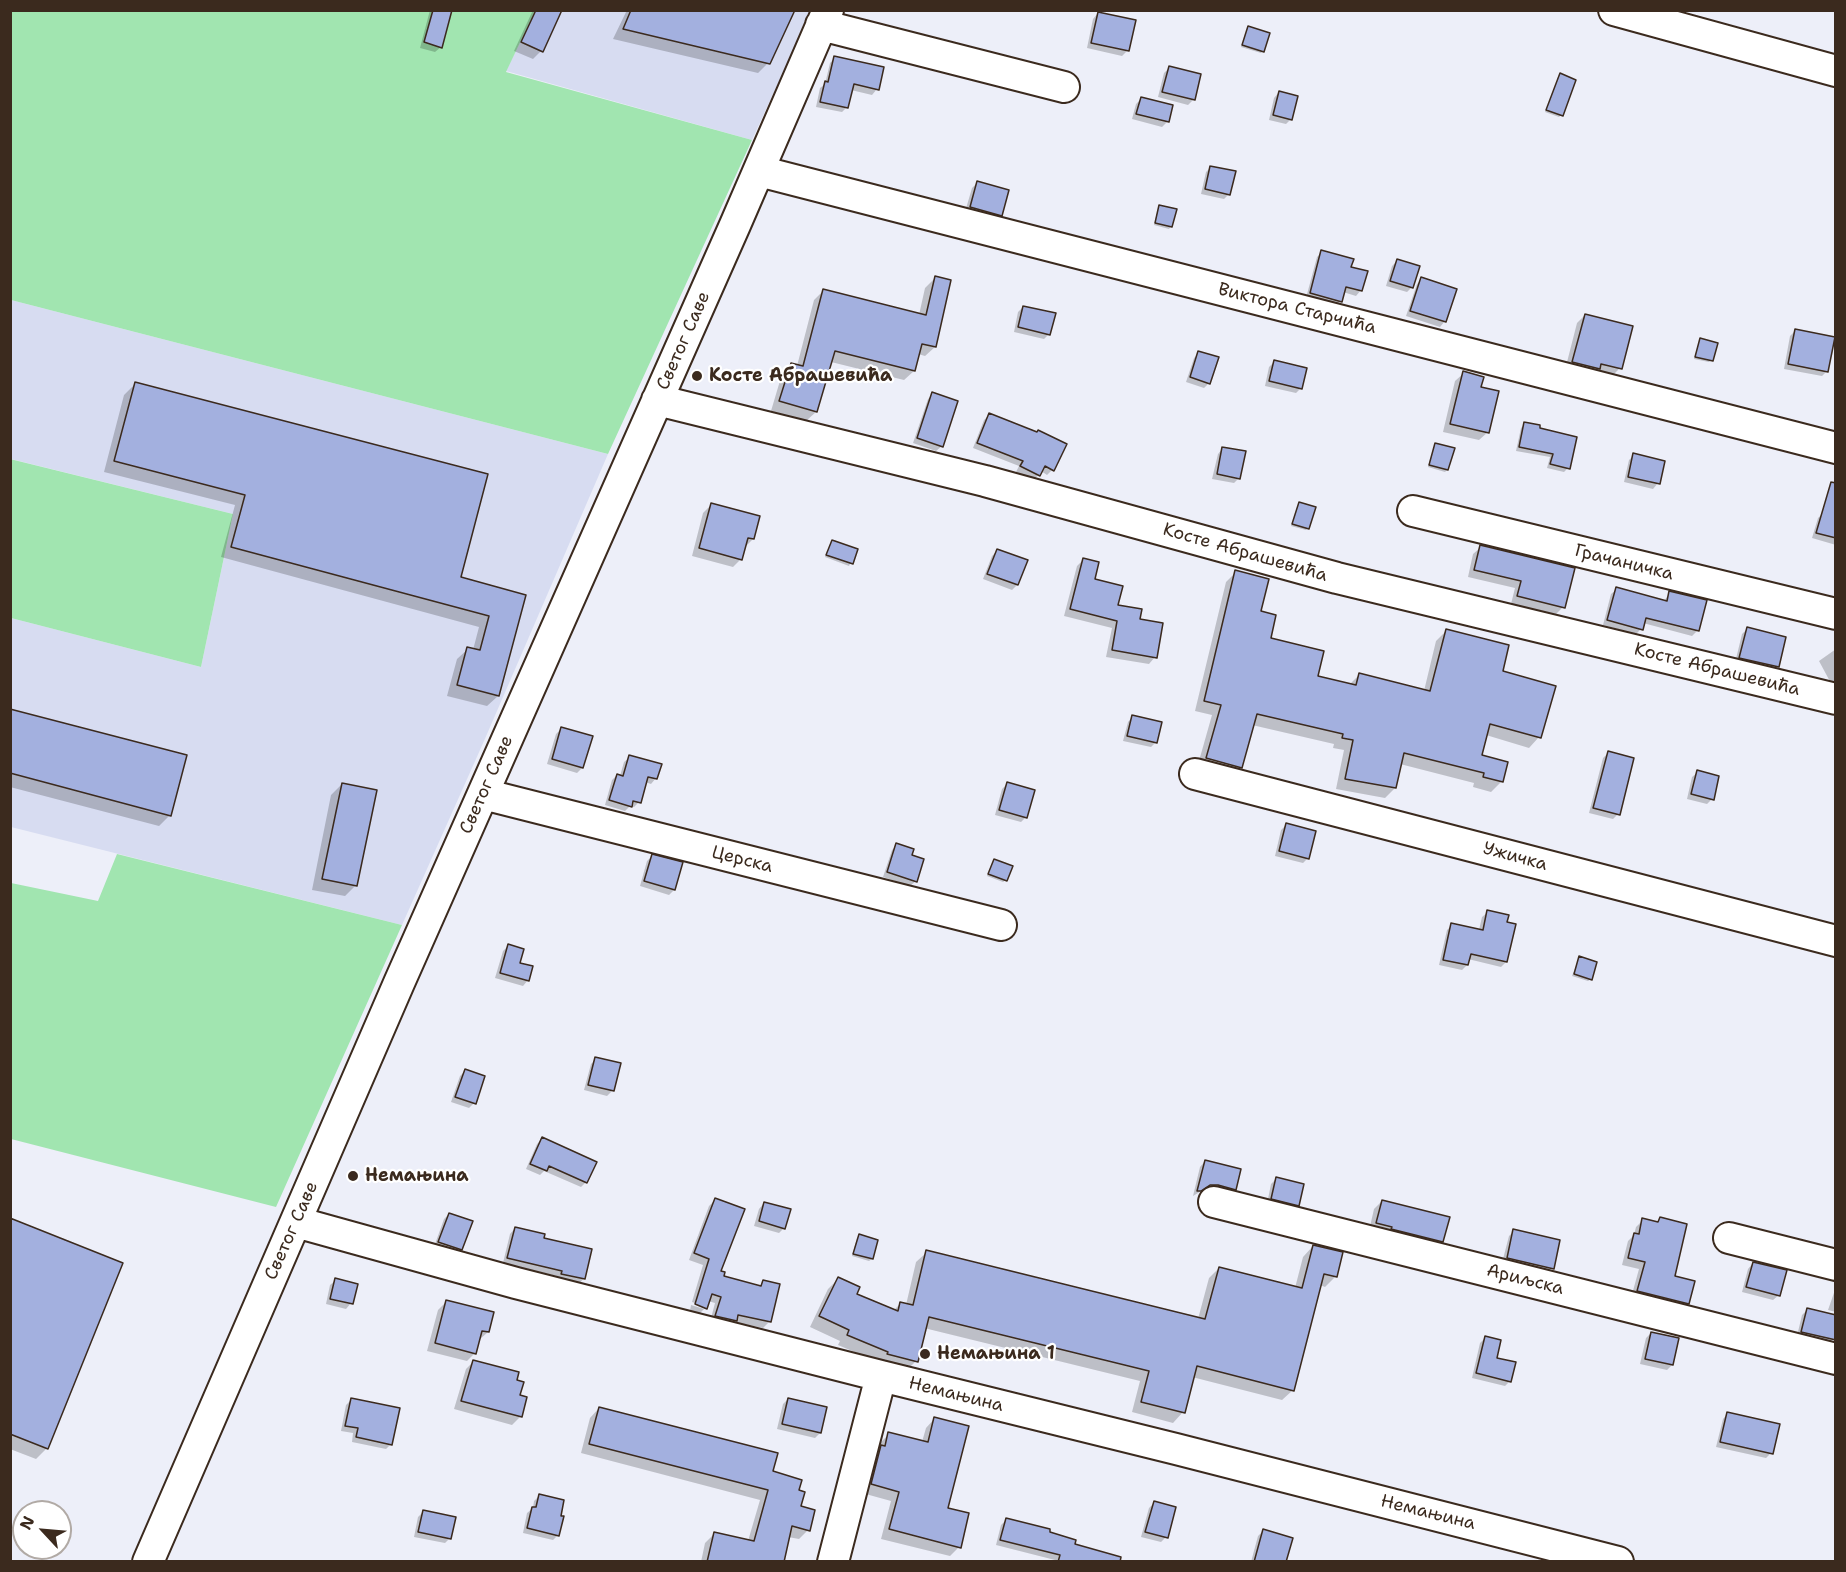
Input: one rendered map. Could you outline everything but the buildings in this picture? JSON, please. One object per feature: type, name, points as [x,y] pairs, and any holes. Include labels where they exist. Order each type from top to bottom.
[{"type":"street","points":[[1614,10],[1836,71]]},
{"type":"street","points":[[824,18],[1064,87]]},
{"type":"street","name":"Светог Саве","points":[[148,1562],[483,794],[759,171],[824,18]]},
{"type":"street","name":"Виктора Старчића","points":[[759,171],[1836,448]]},
{"type":"street","name":"Косте Абрашевића","points":[[657,400],[985,481],[1336,578],[1836,699]]},
{"type":"street","name":"Грачаничка","points":[[1413,511],[1836,614]]},
{"type":"street","name":"Ужичка","points":[[1195,774],[1836,941]]},
{"type":"street","name":"Церска","points":[[483,794],[1001,925]]},
{"type":"street","name":"Ариљска","points":[[1214,1202],[1836,1359]]},
{"type":"street","name":"Немањина","points":[[296,1222],[516,1283],[1618,1562]]},
{"type":"street","points":[[1729,1238],[1836,1265]]},
{"type":"street","points":[[833,1562],[881,1376]]},
{"type":"shaded area","points":[[535,11],[811,11],[752,140],[506,71]]},
{"type":"shaded area","points":[[11,300],[608,454],[402,925],[11,827],[11,618],[201,667],[233,514],[11,459]]},
{"type":"green space","points":[[10,11],[535,11],[506,72],[752,140],[608,454],[11,300]]},
{"type":"green space","points":[[10,459],[233,514],[201,667],[11,618]]},
{"type":"green space","points":[[117,854],[402,925],[276,1207],[11,1139],[11,883],[98,901]]},
{"type":"place","name":"Косте Абрашевића","points":[[697,376]]},
{"type":"place","name":"Немањина","points":[[353,1176]]},
{"type":"place","name":"Немањина 1","points":[[925,1354]]}]
